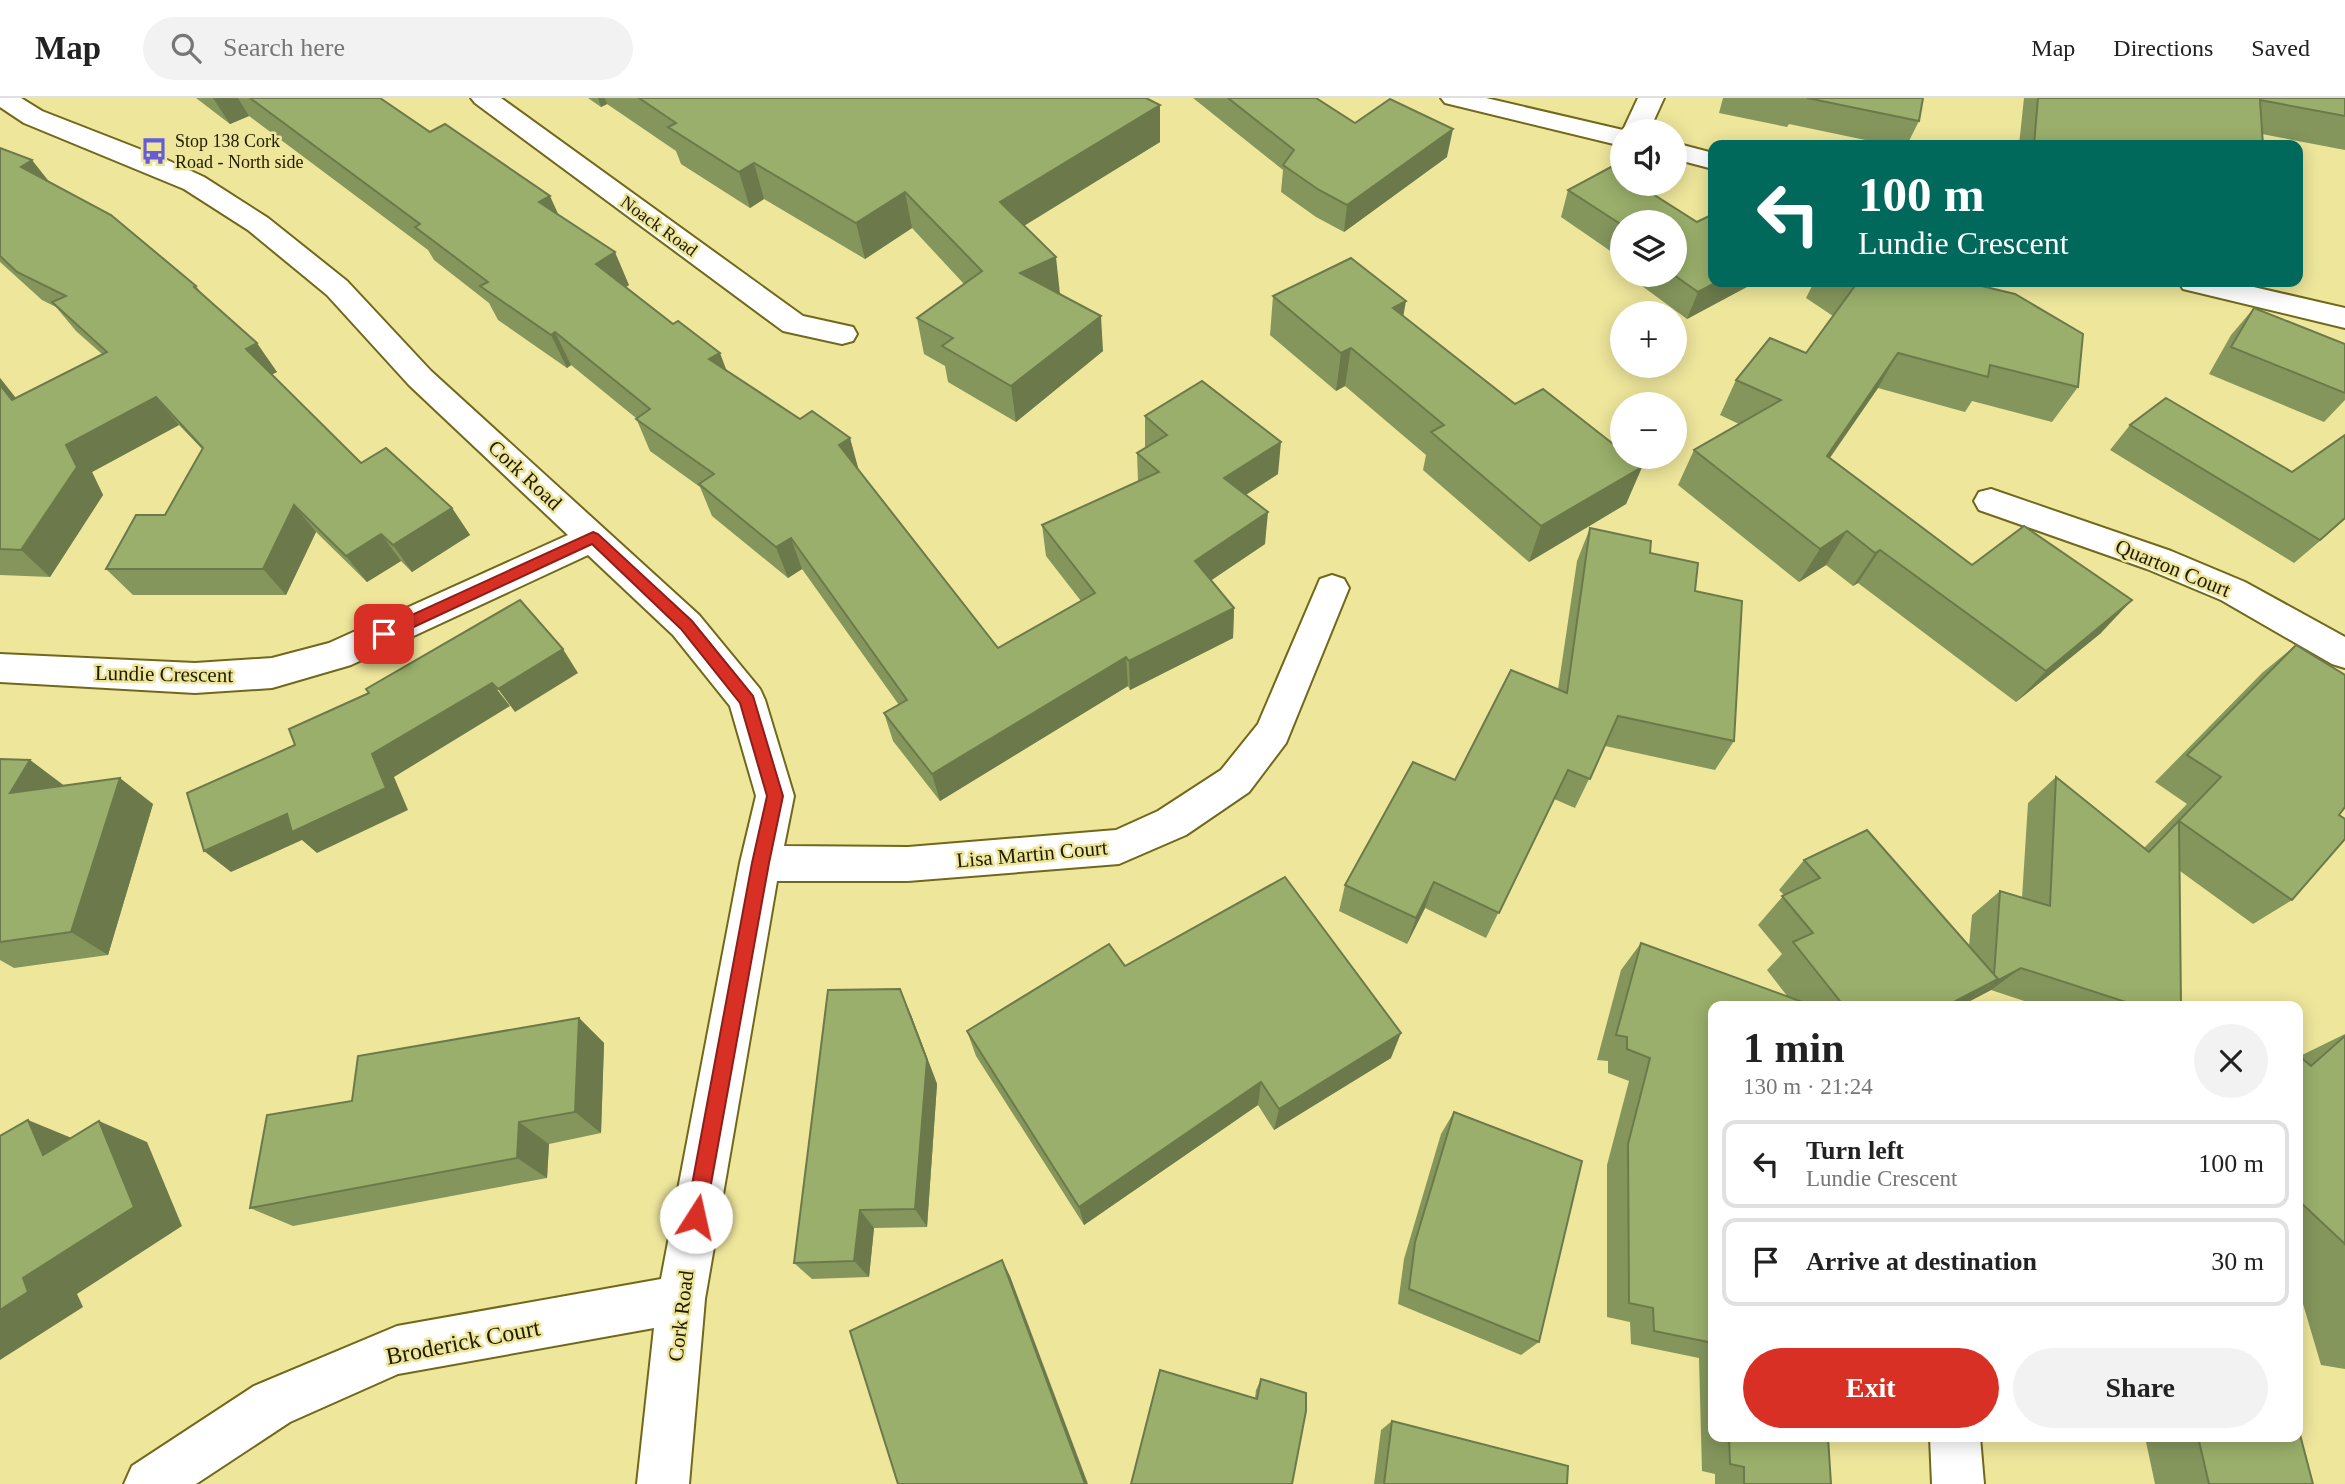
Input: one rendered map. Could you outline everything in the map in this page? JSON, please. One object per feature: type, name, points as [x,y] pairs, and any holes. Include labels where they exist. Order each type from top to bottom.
[{"type":"street","name":"Cork Road","points":[[4,98],[33,117],[194,183],[258,224],[337,288],[420,378],[687,625],[747,700],[775,796],[760,863],[681,1299],[663,1484]]},
{"type":"street","name":"Noack Road","points":[[484,98],[794,324],[842,334]]},
{"type":"street","points":[[1454,98],[1610,135]]},
{"type":"street","points":[[1641,119],[1651,98]]},
{"type":"street","points":[[1687,154],[1708,160]]},
{"type":"street","points":[[2214,287],[2345,318]]},
{"type":"street","name":"Quarton Court","points":[[1991,501],[2159,560],[2233,591],[2345,654]]},
{"type":"street","name":"Lundie Crescent","points":[[0,667],[195,678],[272,673],[338,655],[593,538]]},
{"type":"street","name":"Lisa Martin Court","points":[[760,863],[908,864],[1119,847],[1172,823],[1235,781],[1273,732],[1332,588]]},
{"type":"street","name":"Broderick Court","points":[[150,1484],[272,1404],[397,1350],[476,1338],[681,1299]]},
{"type":"street","points":[[1955,1442],[1958,1484]]},
{"type":"building","points":[[250,98],[380,98],[430,132],[445,124],[550,196],[539,202],[615,252],[596,264],[673,324],[678,321],[720,353],[709,359],[800,419],[812,411],[850,438],[839,445],[998,648],[1095,593],[1042,525],[1159,472],[1137,453],[1167,435],[1145,416],[1202,381],[1281,442],[1224,478],[1268,512],[1195,561],[1234,608],[1129,661],[1126,657],[932,774],[884,713],[907,700],[791,538],[776,547],[699,484],[714,474],[636,419],[650,409],[555,332],[551,335],[480,286],[488,282],[415,227],[420,224]]},
{"type":"building","points":[[639,98],[1146,98],[1160,105],[1000,202],[1056,257],[1020,273],[1101,316],[1011,386],[942,346],[953,338],[917,318],[982,271],[905,192],[856,223],[754,163],[739,172],[668,127],[676,123]]},
{"type":"building","points":[[1228,98],[1316,98],[1355,123],[1390,99],[1453,129],[1347,205],[1319,190],[1283,165],[1294,150]]},
{"type":"building","points":[[1807,98],[1923,98],[1919,121]]},
{"type":"building","points":[[2038,98],[2345,98],[2345,116],[2260,100],[2263,140],[2034,140]]},
{"type":"building","points":[[0,148],[32,160],[21,167],[111,215],[196,286],[194,287],[257,343],[246,349],[361,463],[386,448],[452,508],[393,545],[381,534],[346,556],[294,505],[263,569],[106,569],[136,515],[165,515],[203,448],[156,397],[66,445],[77,467],[21,550],[0,549],[0,385],[12,400],[107,352],[52,302],[66,296],[17,272],[0,256]]},
{"type":"building","points":[[1610,168],[1610,196],[1656,196],[1678,210],[1610,210],[1610,217],[1568,190]]},
{"type":"building","points":[[1687,216],[1697,222],[1708,216],[1708,287],[1698,292],[1687,284]]},
{"type":"building","points":[[1351,258],[1406,301],[1393,308],[1515,404],[1543,389],[1610,442],[1610,469],[1639,469],[1541,526],[1431,432],[1444,425],[1351,348],[1341,353],[1273,296]]},
{"type":"building","points":[[1854,287],[1986,287],[2015,294],[2083,334],[2078,387],[1990,365],[1988,377],[1898,353],[1827,456],[1972,565],[2024,526],[2132,600],[2046,671],[1880,550],[1875,553],[1847,531],[1820,549],[1694,450],[1781,400],[1736,380],[1770,338],[1806,353]]},
{"type":"building","points":[[2254,308],[2345,344],[2345,393],[2231,347]]},
{"type":"building","points":[[2166,398],[2292,472],[2345,435],[2345,518],[2320,540],[2130,425]]},
{"type":"building","points":[[1590,528],[1651,541],[1650,553],[1698,563],[1695,591],[1742,601],[1734,741],[1618,716],[1590,779],[1568,770],[1499,913],[1434,882],[1416,918],[1345,885],[1413,762],[1455,780],[1511,670],[1567,693]]},
{"type":"building","points":[[520,600],[563,649],[498,689],[492,683],[372,754],[386,788],[292,832],[287,814],[204,851],[187,793],[295,745],[289,729],[369,693],[366,689]]},
{"type":"building","points":[[2296,645],[2345,675],[2345,807],[2339,815],[2345,819],[2345,839],[2292,900],[2179,821],[2181,1001],[2123,1001],[2021,968],[1993,983],[1998,979],[1994,975],[2000,891],[2050,906],[2056,777],[2149,852],[2221,777],[2187,755]]},
{"type":"building","points":[[0,759],[30,760],[10,793],[120,778],[71,932],[0,942]]},
{"type":"building","points":[[1867,830],[1998,979],[1956,1001],[1840,1001],[1793,942],[1813,933],[1782,896],[1820,878],[1804,860]]},
{"type":"building","points":[[1285,877],[1401,1033],[1279,1109],[1261,1082],[1079,1207],[967,1031],[1109,944],[1125,966]]},
{"type":"building","points":[[1641,943],[1800,1001],[1708,1001],[1708,1342],[1654,1331],[1653,1308],[1629,1303],[1628,1144],[1650,1058],[1627,1049],[1627,1037],[1616,1035]]},
{"type":"building","points":[[900,989],[927,1060],[915,1209],[860,1210],[854,1261],[794,1263],[828,990]]},
{"type":"building","points":[[579,1018],[575,1112],[519,1122],[517,1158],[250,1208],[267,1115],[352,1101],[358,1056]]},
{"type":"building","points":[[2345,1036],[2345,1245],[2303,1205],[2303,1059],[2311,1066]]},
{"type":"building","points":[[1454,1112],[1582,1161],[1539,1342],[1409,1289],[1415,1242]]},
{"type":"building","points":[[28,1120],[43,1155],[99,1121],[134,1207],[23,1278],[28,1292],[0,1310],[0,1136]]},
{"type":"building","points":[[1002,1260],[1085,1484],[898,1484],[850,1331]]},
{"type":"building","points":[[1160,1370],[1257,1399],[1261,1379],[1306,1393],[1306,1411],[1292,1484],[1131,1484]]},
{"type":"building","points":[[1392,1421],[1568,1466],[1567,1484],[1384,1484]]},
{"type":"building","points":[[1729,1442],[1828,1442],[1831,1484],[1744,1484],[1744,1467],[1730,1464]]},
{"type":"building","points":[[2199,1442],[2302,1442],[2313,1484],[2209,1484]]},
{"type":"place","name":"Stop 138 Cork Road - North side","points":[[154,151]]},
{"type":"route","points":[[384,634],[593,538],[687,625],[747,700],[775,796],[760,863],[696,1217]]}]
